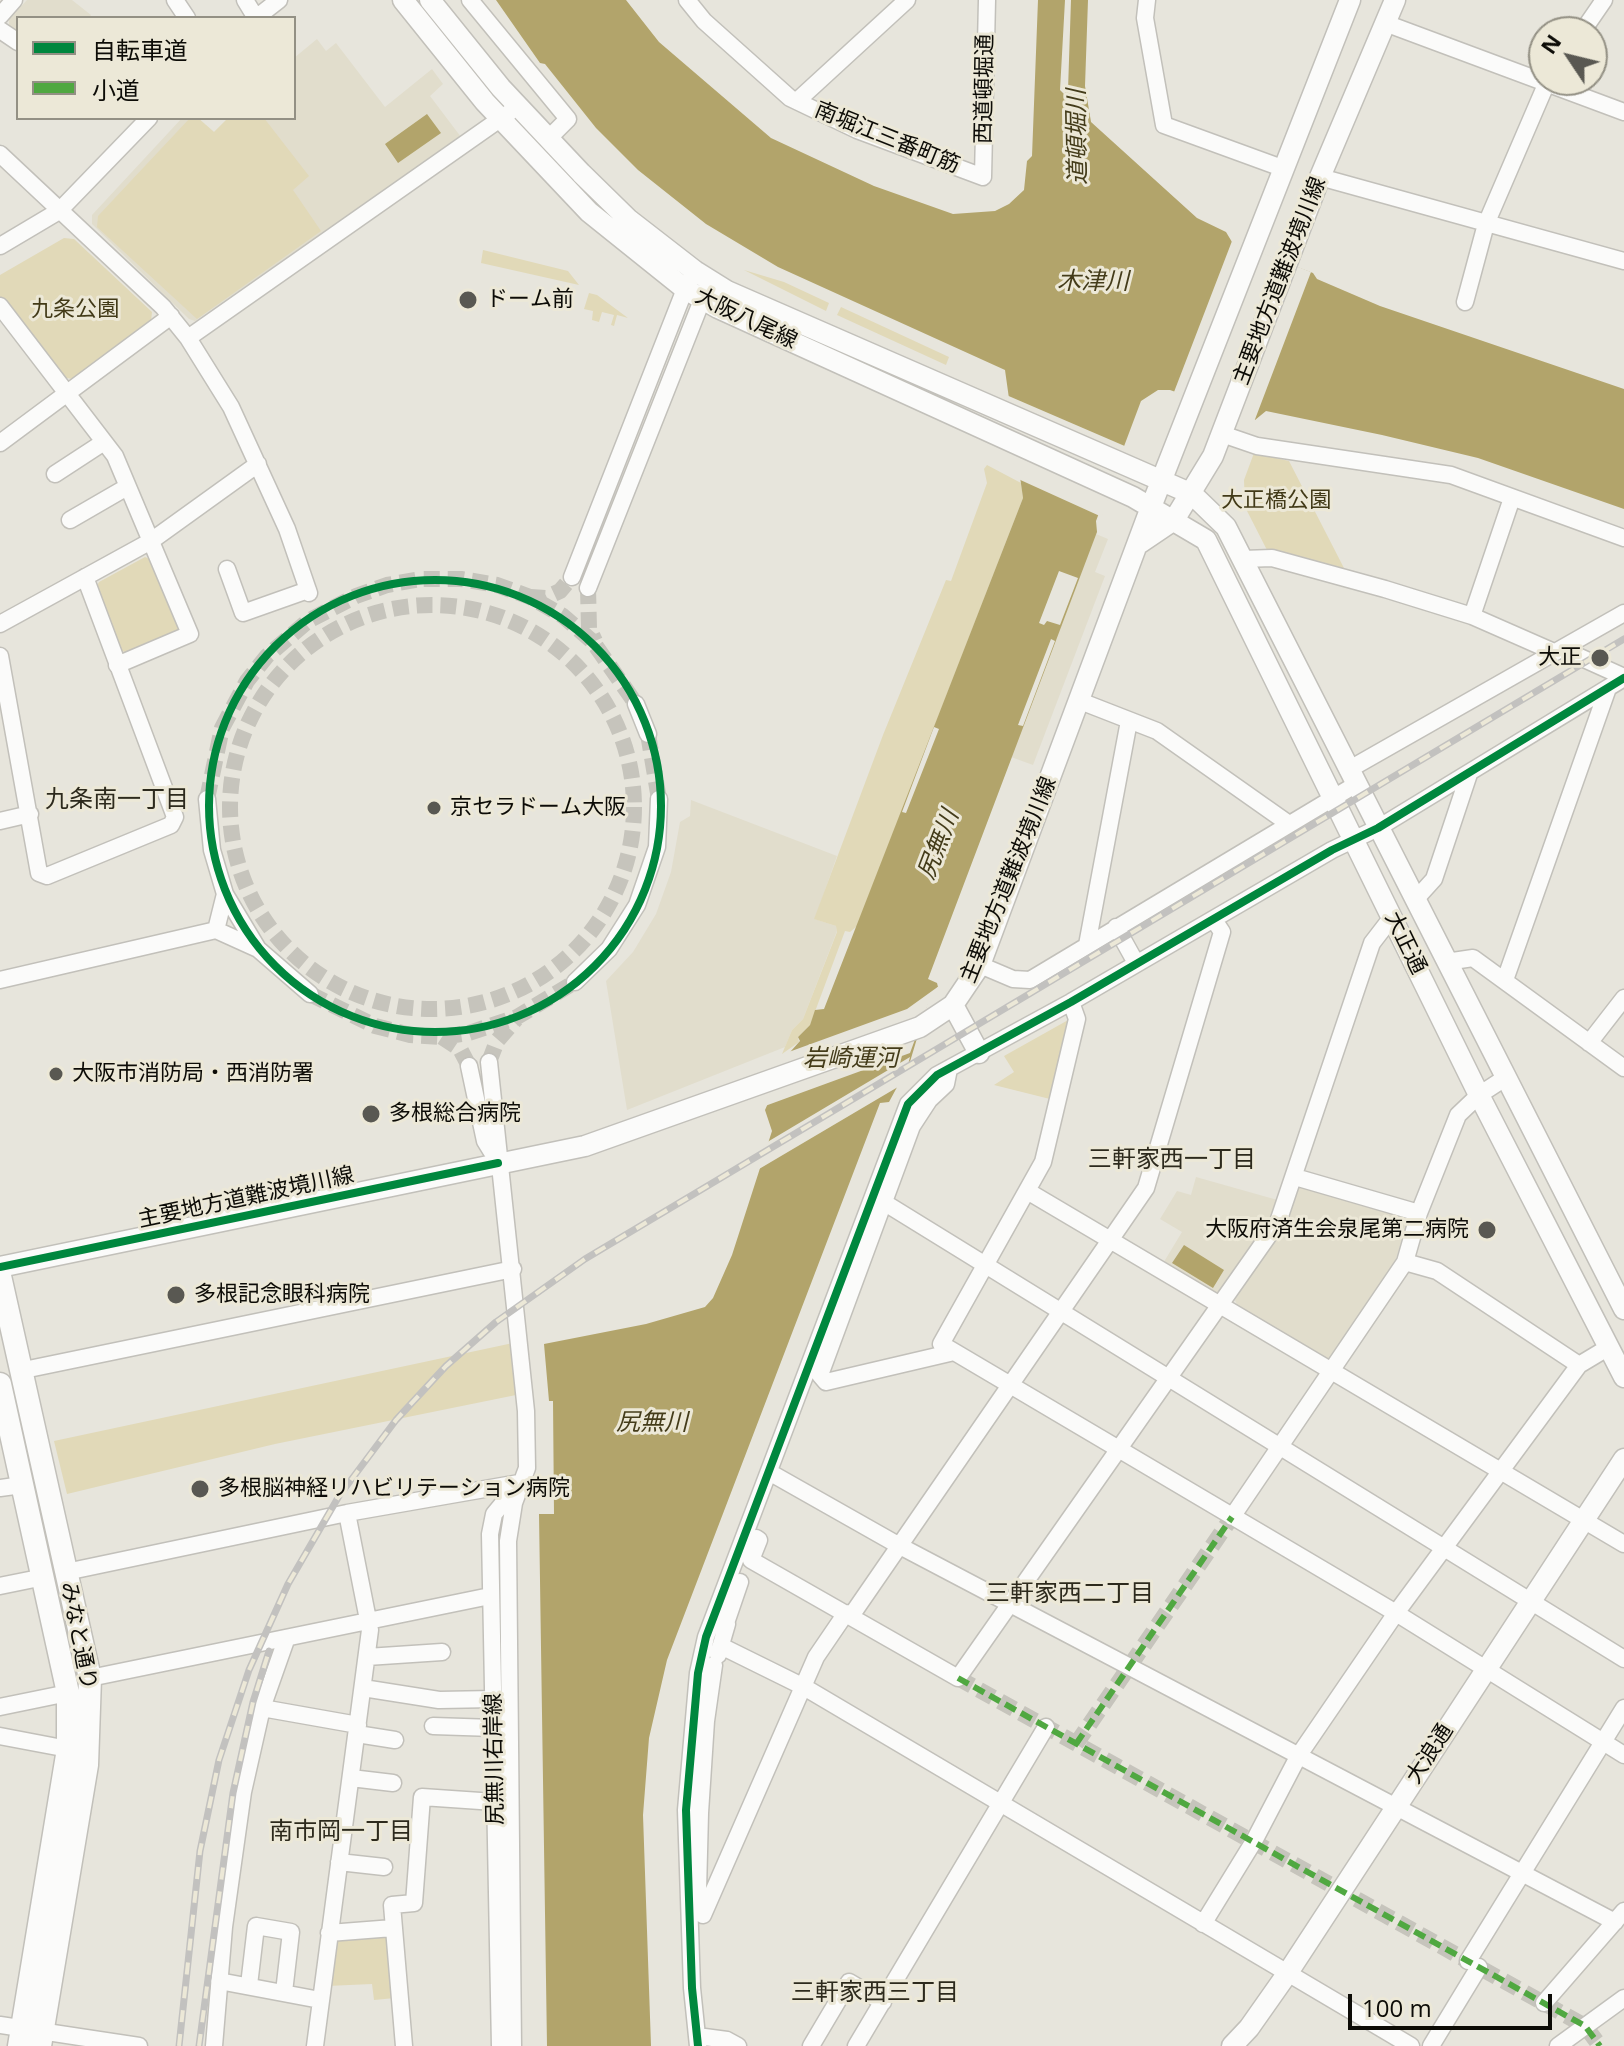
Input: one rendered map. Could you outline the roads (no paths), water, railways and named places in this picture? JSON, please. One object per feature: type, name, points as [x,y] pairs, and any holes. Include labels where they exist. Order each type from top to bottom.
[{"type":"highway","name":"みなと通り","points":[[0,1276],[9,1377],[11,1487],[44,1577],[68,1693],[68,1749],[24,2035]]},
{"type":"highway","name":"みなと通り","points":[[9,1377],[66,1572],[90,1678],[87,1765],[24,2035]]},
{"type":"main road","name":"大阪八尾線","points":[[403,0],[500,119],[589,212],[698,285],[1001,439],[1118,491],[1174,520]]},
{"type":"main road","name":"大阪八尾線","points":[[430,0],[451,30],[517,106],[612,205],[698,285],[1192,494]]},
{"type":"main road","name":"主要地方道難波境川線","points":[[0,1267],[585,1146],[920,1027],[953,1005],[980,965],[1151,507],[1350,0]]},
{"type":"main road","name":"主要地方道難波境川線","points":[[1140,543],[1174,520],[1192,494],[1222,434],[1320,177],[1395,0]]},
{"type":"main road","name":"大正通","points":[[1192,494],[1226,527],[1243,559],[1351,778],[1624,1309]]},
{"type":"main road","name":"大正通","points":[[1174,520],[1206,540],[1479,1095],[1624,1377]]},
{"type":"main road","points":[[953,1005],[979,1053]]},
{"type":"main road","name":"大浪通","points":[[1232,2046],[1249,2028],[1287,1974],[1624,1459]]},
{"type":"street","points":[[0,16],[14,0]]},
{"type":"street","points":[[259,16],[279,0]]},
{"type":"street","points":[[470,0],[568,119],[549,138]]},
{"type":"street","name":"南堀江三番町筋","points":[[687,0],[704,21],[797,101],[857,130],[983,177]]},
{"type":"street","points":[[797,101],[907,0]]},
{"type":"street","name":"西道頓堀通","points":[[983,177],[987,0]]},
{"type":"street","points":[[1147,0],[1145,18],[1164,125],[1282,168]]},
{"type":"street","points":[[1385,23],[1528,74]]},
{"type":"street","points":[[1465,302],[1486,224],[1541,96]]},
{"type":"street","points":[[1585,96],[1624,112]]},
{"type":"street","points":[[188,338],[517,106]]},
{"type":"street","points":[[0,246],[59,211],[139,121]]},
{"type":"street","points":[[0,154],[171,316],[188,338],[221,388],[258,464],[287,529],[308,592],[243,613],[227,569]]},
{"type":"street","points":[[1320,177],[1624,261]]},
{"type":"street","points":[[572,577],[698,285]]},
{"type":"street","points":[[588,588],[698,285]]},
{"type":"street","points":[[0,306],[115,456],[190,634],[117,665]]},
{"type":"street","points":[[0,443],[171,316]]},
{"type":"street","points":[[1222,434],[1257,446],[1451,475],[1624,538]]},
{"type":"street","points":[[55,474],[104,442]]},
{"type":"street","points":[[0,624],[151,541],[258,464]]},
{"type":"street","points":[[70,520],[127,487]]},
{"type":"street","points":[[1472,616],[1512,498]]},
{"type":"street","points":[[1243,559],[1272,558],[1472,616],[1624,678]]},
{"type":"street","points":[[0,656],[39,873],[47,876],[171,825],[175,817],[85,577]]},
{"type":"street","points":[[980,965],[1013,979],[1030,980],[1333,799],[1351,778],[1624,613]]},
{"type":"street","points":[[1214,920],[1222,932],[1146,1188],[898,1545],[816,1657],[703,1915],[698,1891],[701,1798],[713,1664],[740,1582],[769,1472],[901,1121],[917,1092],[928,1080],[1378,828],[1624,678]]},
{"type":"street","points":[[1505,980],[1608,688]]},
{"type":"street","points":[[1080,701],[1157,731],[1289,824]]},
{"type":"street","points":[[636,704],[648,734]]},
{"type":"street","points":[[1087,945],[1129,721]]},
{"type":"street","points":[[1415,900],[1434,879],[1469,774]]},
{"type":"street","points":[[207,799],[212,850],[225,894],[258,949]]},
{"type":"street","points":[[575,982],[609,949],[637,905],[657,847],[659,799]]},
{"type":"street","points":[[0,821],[30,814]]},
{"type":"street","points":[[216,930],[225,894]]},
{"type":"street","points":[[745,1558],[958,1678],[1278,1222],[1372,943],[1392,917]]},
{"type":"street","points":[[1116,927],[1136,963]]},
{"type":"street","points":[[0,980],[216,930],[258,949],[310,994]]},
{"type":"street","points":[[1446,962],[1473,958],[1624,1068]]},
{"type":"street","points":[[1589,1043],[1624,998]]},
{"type":"street","points":[[1071,1002],[1077,1019],[1043,1162],[988,1266],[941,1344],[1396,1613],[1624,1755]]},
{"type":"street","points":[[489,1062],[499,1138],[498,1163]]},
{"type":"street","points":[[469,1066],[485,1141],[498,1163]]},
{"type":"street","points":[[949,1069],[946,1084],[929,1100],[912,1126],[820,1375],[826,1382],[954,1352]]},
{"type":"street","points":[[1232,1517],[1405,1262],[1419,1213],[1458,1115],[1479,1095],[1505,1078]]},
{"type":"street","name":"尻無川右岸線","points":[[498,1163],[513,1269],[526,1411],[527,1468],[510,1525],[513,2046]]},
{"type":"street","points":[[1295,1177],[1419,1213]]},
{"type":"street","points":[[1029,1192],[1624,1544]]},
{"type":"street","points":[[885,1203],[1624,1659]]},
{"type":"street","points":[[1405,1262],[1437,1271],[1579,1365]]},
{"type":"street","points":[[9,1377],[513,1269]]},
{"type":"street","points":[[1203,1924],[1254,1841],[1299,1755],[1396,1613],[1579,1365],[1609,1347]]},
{"type":"street","points":[[769,1472],[898,1545],[1521,1872],[1620,1916],[1544,2003]]},
{"type":"street","points":[[66,1572],[347,1513],[521,1483]]},
{"type":"street","name":"尻無川右岸線","points":[[500,2046],[490,1534],[494,1514],[521,1483]]},
{"type":"street","points":[[315,2046],[358,1729],[369,1624],[347,1513]]},
{"type":"street","points":[[738,2046],[727,2040],[697,2041],[686,1810],[690,1741],[698,1673],[706,1637],[745,1558],[759,1540],[756,1538]]},
{"type":"street","points":[[0,1586],[44,1577]]},
{"type":"street","points":[[90,1678],[369,1624],[490,1596]]},
{"type":"street","points":[[214,2046],[232,1859],[262,1708],[286,1640]]},
{"type":"street","points":[[721,1646],[804,1687],[1411,2046]]},
{"type":"street","points":[[367,1657],[442,1652]]},
{"type":"street","points":[[363,1688],[439,1700],[494,1699]]},
{"type":"street","points":[[0,1707],[68,1693]]},
{"type":"street","points":[[262,1708],[395,1740]]},
{"type":"street","points":[[1431,2046],[1521,1872],[1624,1708]]},
{"type":"street","points":[[433,1726],[494,1728]]},
{"type":"street","points":[[856,2046],[1046,1727]]},
{"type":"street","points":[[0,1736],[68,1749]]},
{"type":"street","points":[[351,1778],[393,1783]]},
{"type":"street","points":[[404,2046],[392,1905],[414,1903],[422,1797],[495,1802]]},
{"type":"street","points":[[339,1862],[384,1867]]},
{"type":"street","points":[[249,1985],[256,1926],[291,1932],[284,1992]]},
{"type":"street","points":[[329,1933],[393,1928]]},
{"type":"street","points":[[219,1981],[320,2000]]},
{"type":"street","points":[[811,2046],[849,1982],[883,2002]]},
{"type":"street","points":[[1558,2046],[1622,2004]]},
{"type":"street","points":[[24,2035],[139,2046]]},
{"type":"water","points":[[496,0],[626,0],[659,42],[771,138],[874,186],[953,214],[995,211],[1009,204],[1024,190],[1027,161],[1032,156],[1038,0],[1065,0],[1060,90],[1064,94],[1068,90],[1071,0],[1088,0],[1085,86],[1091,122],[1197,218],[1226,232],[1232,242],[1313,273],[1317,279],[1380,306],[1624,389],[1624,509],[1478,458],[1382,435],[1266,411],[1255,420],[1170,390],[1158,390],[1141,401],[1096,521],[1097,532],[928,979],[937,983],[938,987],[930,995],[909,1065],[889,1102],[880,1103],[667,1660],[649,1738],[643,1815],[651,2046],[547,2046],[539,1514],[554,1514],[553,1401],[549,1401],[544,1344],[646,1324],[705,1307],[713,1298],[732,1255],[772,1131],[765,1110],[791,1051],[800,1041],[798,1037],[810,1025],[815,1010],[824,1009],[1023,498],[1005,370],[778,267],[706,224],[638,170],[596,128],[545,64],[540,63]]},
{"type":"water","points":[[427,114],[441,133],[398,163],[385,144]]},
{"type":"water","points":[[1184,1245],[1224,1270],[1213,1288],[1172,1263]]},
{"type":"tunnel","points":[[531,597],[545,598],[560,591],[572,577]]},
{"type":"tunnel","points":[[207,799],[222,728],[247,681],[267,656],[308,621],[356,596],[387,585],[421,579],[461,579],[497,585],[530,597],[563,616],[593,642],[636,704]]},
{"type":"tunnel","points":[[588,588],[589,628],[595,641]]},
{"type":"tunnel","points":[[432,605],[471,609],[509,620],[544,639],[575,664],[600,695],[619,730],[630,768],[634,807],[630,846],[619,884],[600,919],[575,950],[544,975],[509,994],[471,1005],[432,1009],[393,1005],[355,994],[320,975],[289,950],[264,919],[245,884],[234,846],[230,807],[234,768],[245,730],[264,695],[289,664],[320,639],[355,620],[393,609],[432,605]]},
{"type":"tunnel","points":[[648,734],[659,799]]},
{"type":"tunnel","points":[[310,994],[375,1026],[410,1035],[442,1037],[469,1033],[517,1017],[575,982]]},
{"type":"tunnel","points":[[489,1062],[497,1041],[516,1019]]},
{"type":"tunnel","points":[[442,1037],[460,1049],[469,1066]]},
{"type":"tunnel","points":[[1076,1744],[1232,1517]]},
{"type":"tunnel","points":[[958,1678],[1585,2026],[1600,2046]]},
{"type":"railway","points":[[179,2046],[200,1851],[219,1760],[249,1670],[288,1584],[339,1496],[396,1420],[446,1366],[496,1322],[585,1259],[1624,639]]},
{"type":"railway","points":[[199,2046],[233,1793],[253,1702],[269,1651]]},
{"type":"place","name":"ドーム前","points":[[468,300]]},
{"type":"place","name":"大正","points":[[1600,658]]},
{"type":"place","name":"京セラドーム大阪","points":[[434,808]]},
{"type":"place","name":"大阪市消防局・西消防署","points":[[56,1074]]},
{"type":"place","name":"多根総合病院","points":[[371,1114]]},
{"type":"place","name":"大阪府済生会泉尾第二病院","points":[[1487,1230]]},
{"type":"place","name":"多根記念眼科病院","points":[[176,1295]]},
{"type":"place","name":"多根脳神経リハビリテーション病院","points":[[200,1489]]},
{"type":"district","name":"九条南一丁目","points":[[117,800]]},
{"type":"district","name":"三軒家西一丁目","points":[[1172,1160]]},
{"type":"district","name":"三軒家西二丁目","points":[[1070,1594]]},
{"type":"district","name":"南市岡一丁目","points":[[341,1832]]},
{"type":"district","name":"三軒家西三丁目","points":[[875,1993]]},
{"type":"water label","name":"道頓堀川","points":[[1078,137]]},
{"type":"water label","name":"木津川","points":[[1093,282]]},
{"type":"water label","name":"尻無川","points":[[939,845]]},
{"type":"water label","name":"岩崎運河","points":[[851,1059]]},
{"type":"water label","name":"尻無川","points":[[652,1423]]},
{"type":"park label","name":"九条公園","points":[[75,310]]},
{"type":"park label","name":"大正橋公園","points":[[1276,501]]}]
